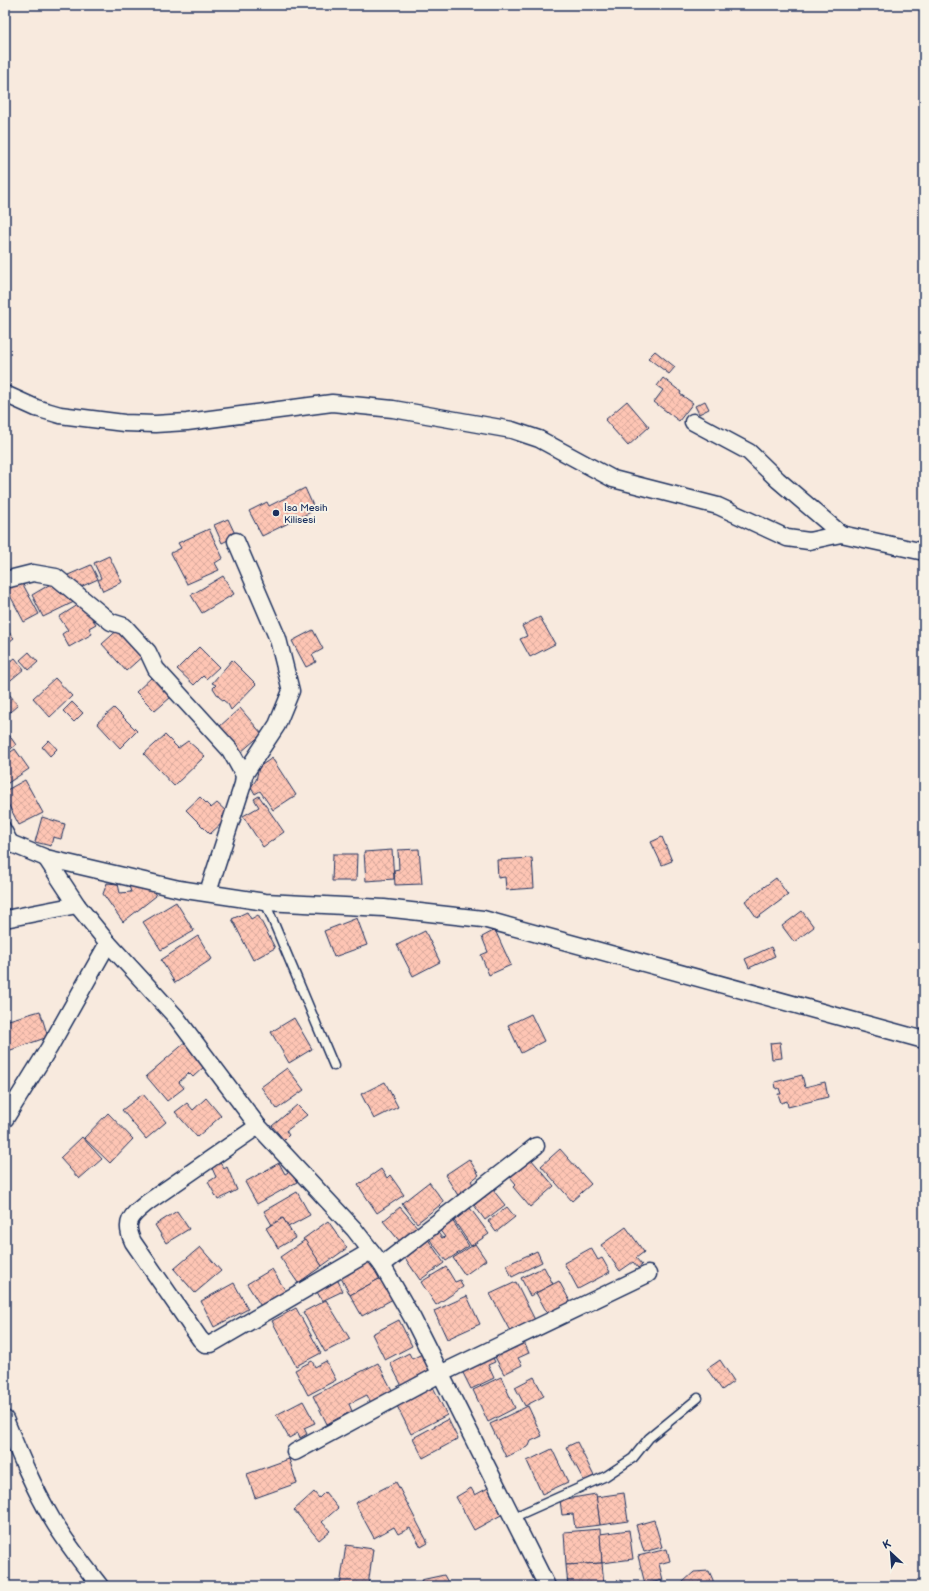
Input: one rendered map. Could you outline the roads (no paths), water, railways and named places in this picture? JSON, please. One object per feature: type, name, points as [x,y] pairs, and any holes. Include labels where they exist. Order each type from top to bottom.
[{"type":"street","points":[[5,394],[36,408],[60,415],[140,424],[187,422],[332,404],[393,409],[512,430],[539,439],[613,479],[718,506],[787,538],[809,541],[841,534],[924,552]]},
{"type":"street","points":[[693,422],[749,452],[778,480],[841,534]]},
{"type":"street","points":[[208,892],[243,784],[244,774],[277,725],[291,691],[278,639],[236,541]]},
{"type":"street","points":[[5,580],[33,573],[56,577],[111,622],[124,626],[148,652],[156,669],[230,750],[244,774]]},
{"type":"street","points":[[11,844],[46,858],[180,889],[208,892],[265,902],[384,908],[484,919],[924,1040]]},
{"type":"street","points":[[46,858],[77,905],[108,944],[176,1018],[258,1126],[354,1229],[382,1265],[413,1319],[547,1586]]},
{"type":"street","points":[[5,919],[77,905]]},
{"type":"street","points":[[5,1119],[49,1048],[108,944]]},
{"type":"street","points":[[258,1126],[137,1211],[132,1215],[128,1226],[132,1242],[200,1339],[205,1344],[211,1344],[371,1251]]},
{"type":"street","points":[[382,1265],[536,1146]]},
{"type":"street","points":[[295,1452],[440,1374],[648,1274]]},
{"type":"street","points":[[5,1419],[25,1467],[51,1518],[71,1548],[100,1586]]},
{"type":"lane","points":[[5,825],[11,844]]},
{"type":"lane","points":[[265,902],[334,1066]]},
{"type":"lane","points":[[512,1518],[606,1476],[632,1458],[649,1438],[698,1398]]},
{"type":"place","name":"İsa Mesih Kilisesi","points":[[276,513]]}]
